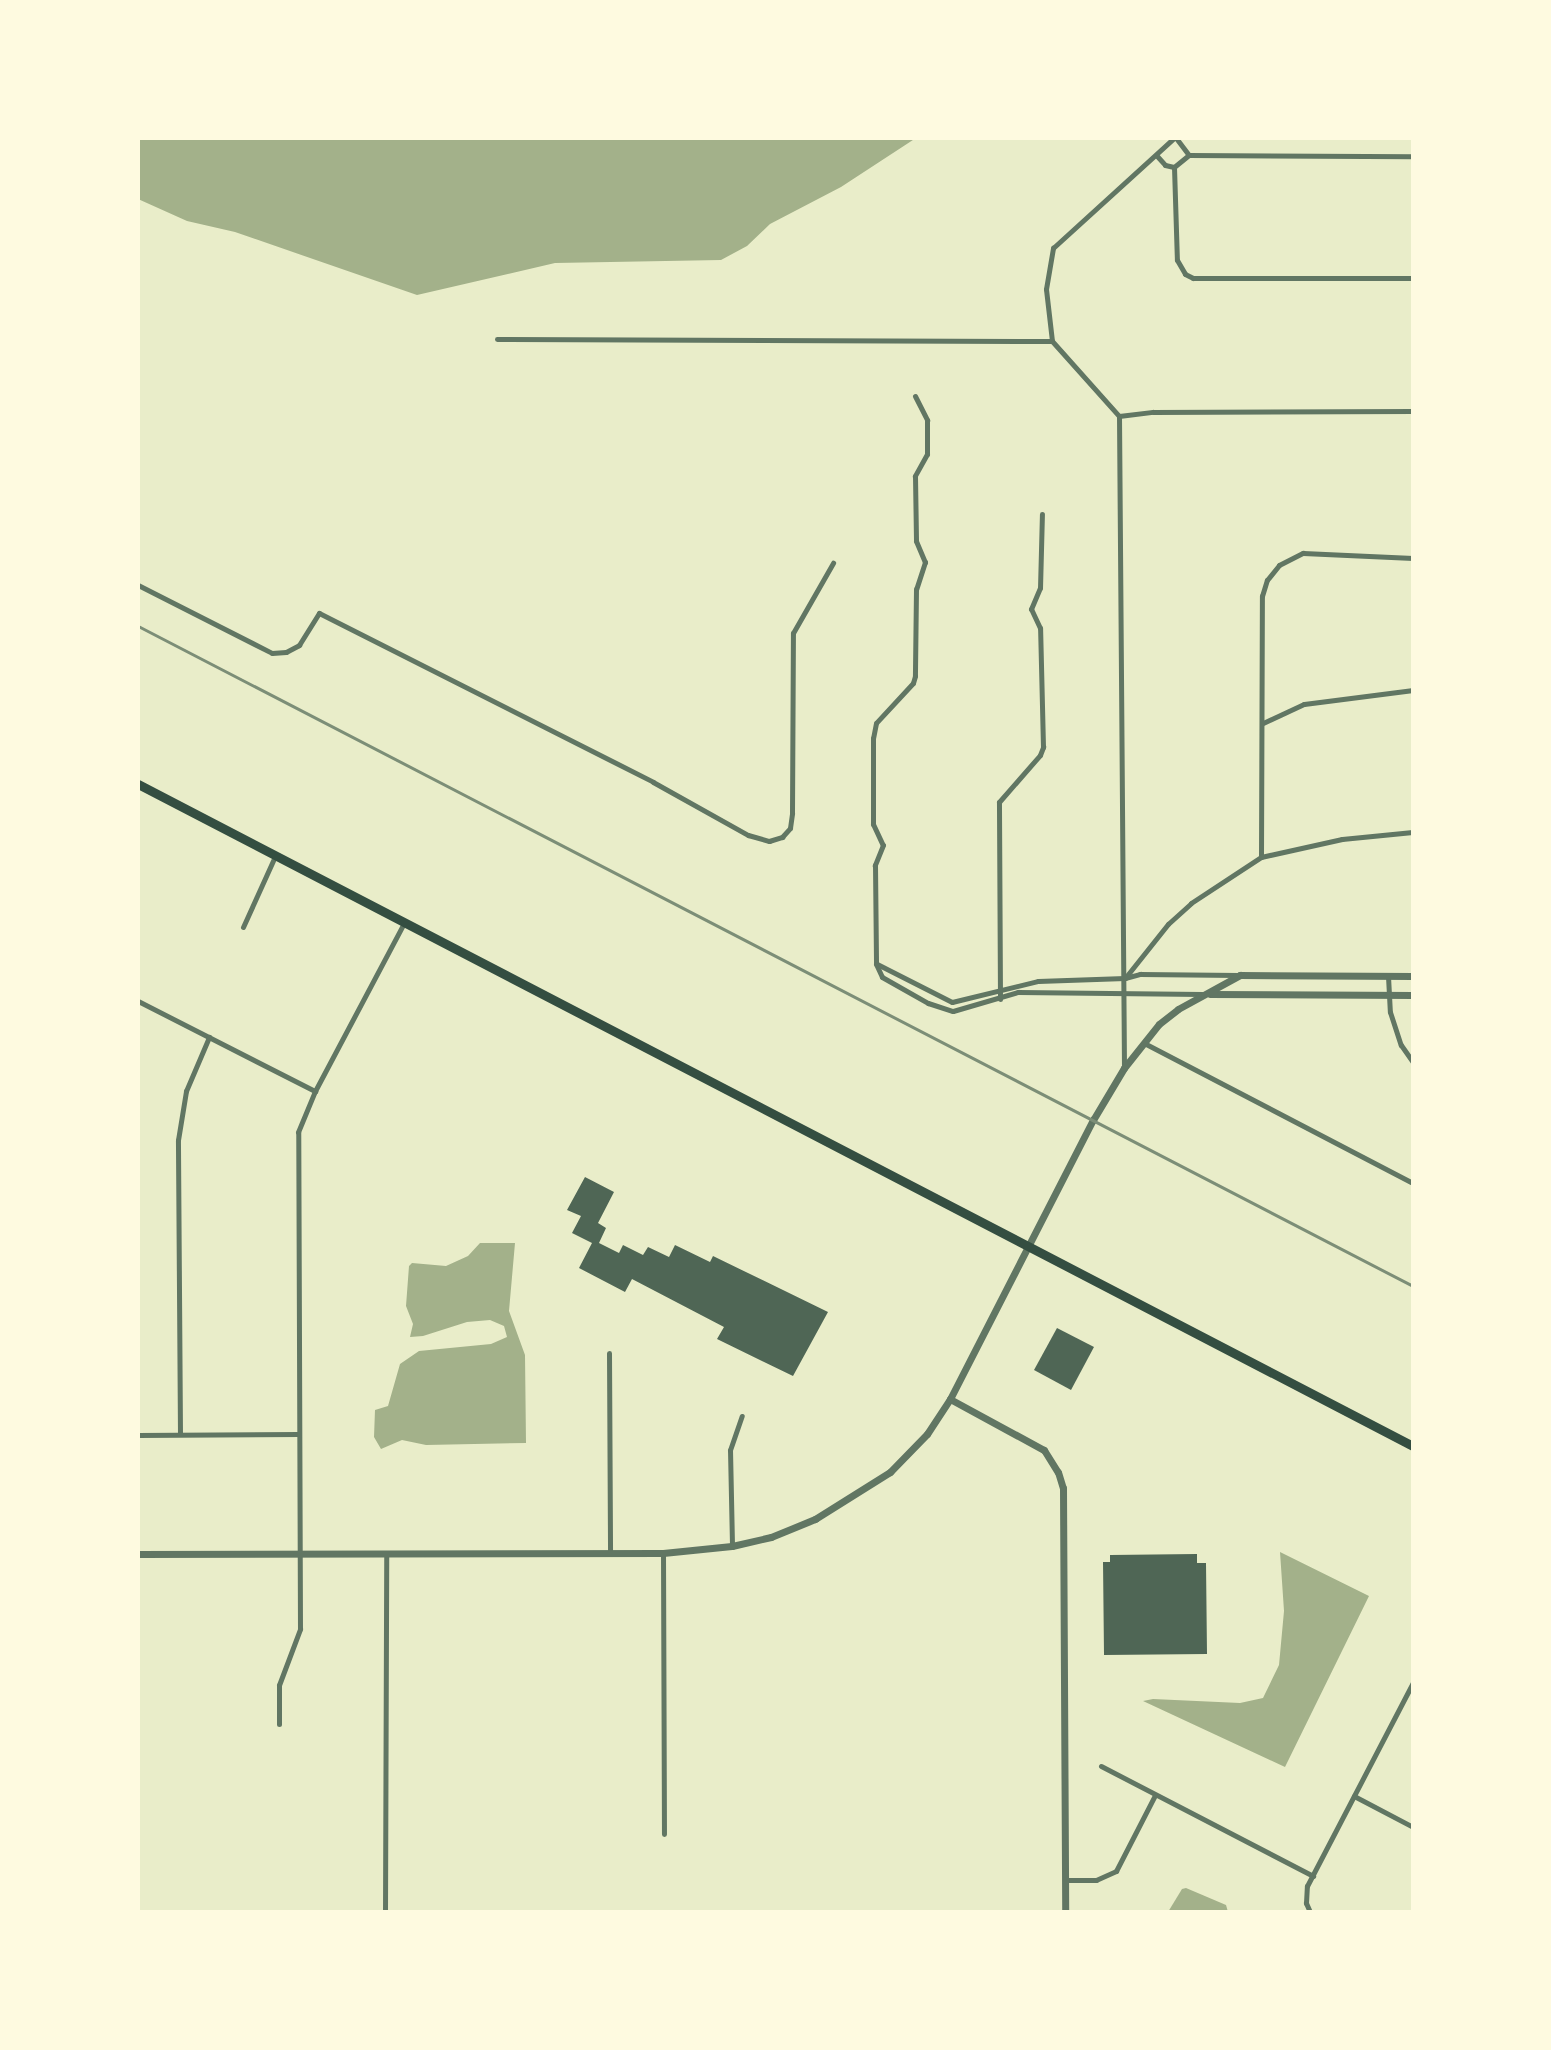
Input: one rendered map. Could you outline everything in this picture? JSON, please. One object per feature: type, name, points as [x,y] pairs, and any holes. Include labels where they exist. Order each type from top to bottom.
[{"type":"main road","points":[[138,784],[1413,1446]]},
{"type":"street","points":[[1124,1068],[1119,416],[1052,341],[1046,289],[1053,248],[1175,138],[1189,155]]},
{"type":"street","points":[[1174,167],[1189,155],[1413,156]]},
{"type":"street","points":[[1157,156],[1165,165],[1174,167]]},
{"type":"street","points":[[1174,167],[1177,260],[1185,274],[1193,278],[1413,278]]},
{"type":"street","points":[[497,339],[1052,341]]},
{"type":"street","points":[[915,396],[927,420],[927,454],[915,476],[916,541],[925,562],[916,589],[913,683],[874,729],[873,824],[883,845],[875,865],[876,964],[882,977],[928,1003],[953,1011],[1018,992],[1413,995]]},
{"type":"street","points":[[1119,416],[1153,412],[1413,411]]},
{"type":"street","points":[[1000,999],[999,802],[1035,762],[1043,747],[1040,628],[1031,609],[1040,588],[1042,514]]},
{"type":"street","points":[[1261,857],[1262,596],[1271,573],[1292,557],[1319,553],[1413,558]]},
{"type":"street","points":[[138,585],[272,653],[286,652],[299,645],[319,613],[653,782],[748,835],[769,841],[790,828],[792,813],[793,633],[833,563]]},
{"type":"street","points":[[1262,723],[1304,704],[1413,690]]},
{"type":"street","points":[[1125,978],[1168,924],[1191,903],[1261,857],[1342,839],[1413,832]]},
{"type":"street","points":[[243,927],[275,856]]},
{"type":"street","points":[[279,1724],[279,1685],[300,1636],[296,1147],[300,1123],[315,1091],[404,922]]},
{"type":"street","points":[[876,964],[952,1002],[1038,981],[1125,978],[1140,974],[1413,976]]},
{"type":"street","points":[[138,1554],[663,1553],[732,1546],[771,1537],[815,1519],[874,1484],[914,1449],[950,1399],[1073,1157],[1124,1068],[1143,1042],[1178,1009],[1240,975]]},
{"type":"street","points":[[1388,975],[1397,1037],[1413,1062]]},
{"type":"street","points":[[138,1001],[315,1091]]},
{"type":"street","points":[[180,1434],[178,1140],[186,1091],[209,1037]]},
{"type":"street","points":[[1143,1042],[1413,1183]]},
{"type":"street","points":[[609,1353],[610,1554]]},
{"type":"street","points":[[950,1399],[1044,1450],[1058,1472],[1063,1488],[1065,1912]]},
{"type":"street","points":[[732,1546],[730,1450],[742,1416]]},
{"type":"street","points":[[138,1435],[299,1434]]},
{"type":"street","points":[[663,1553],[664,1834]]},
{"type":"street","points":[[385,1912],[386,1554]]},
{"type":"street","points":[[1310,1912],[1306,1895],[1313,1876],[1412,1685]]},
{"type":"street","points":[[1101,1766],[1313,1876]]},
{"type":"street","points":[[1065,1880],[1096,1880],[1116,1871],[1155,1795]]},
{"type":"street","points":[[1354,1796],[1413,1827]]},
{"type":"shaded area","points":[[138,138],[916,138],[841,187],[770,224],[747,246],[721,260],[555,263],[417,295],[235,232],[187,221],[138,199]]},
{"type":"shaded area","points":[[480,1243],[515,1243],[509,1311],[525,1355],[526,1443],[426,1445],[402,1440],[381,1449],[374,1437],[375,1410],[388,1406],[400,1364],[419,1351],[491,1344],[507,1337],[504,1326],[490,1320],[467,1322],[410,1337],[413,1324],[406,1306],[409,1266],[412,1263],[446,1266],[468,1256]]},
{"type":"shaded area","points":[[1280,1552],[1369,1596],[1285,1767],[1143,1701],[1240,1703],[1263,1698],[1279,1665],[1284,1611]]},
{"type":"shaded area","points":[[1182,1889],[1226,1905],[1228,1912],[1168,1912]]},
{"type":"building","points":[[585,1177],[614,1192],[598,1223],[606,1228],[599,1243],[619,1253],[623,1245],[643,1255],[648,1247],[669,1257],[675,1245],[710,1262],[713,1256],[828,1312],[793,1376],[717,1339],[724,1327],[632,1279],[625,1292],[579,1268],[592,1243],[572,1233],[581,1216],[567,1210]]},
{"type":"building","points":[[1057,1328],[1094,1347],[1071,1390],[1034,1370]]},
{"type":"building","points":[[1197,1554],[1197,1563],[1206,1563],[1207,1654],[1104,1655],[1103,1562],[1110,1562],[1110,1555]]},
{"type":"railway","points":[[138,626],[1413,1286]]}]
